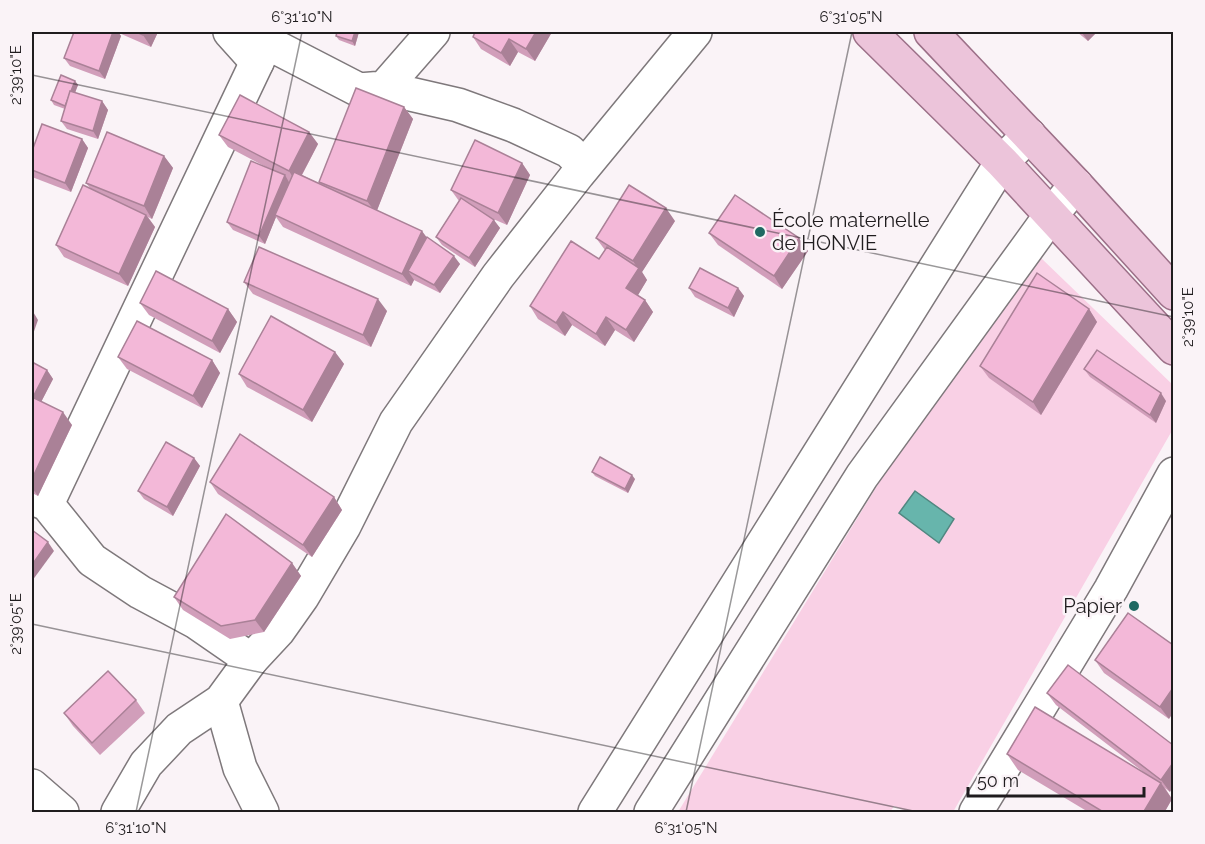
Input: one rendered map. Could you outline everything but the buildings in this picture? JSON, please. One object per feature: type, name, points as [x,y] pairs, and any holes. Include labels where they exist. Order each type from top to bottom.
[{"type":"main road","points":[[870,32],[1002,162],[1173,348]]},
{"type":"main road","points":[[931,32],[1076,185],[1173,293]]},
{"type":"street","points":[[230,32],[359,90],[384,88],[458,105],[513,125],[569,151],[584,166]]},
{"type":"street","points":[[384,88],[434,32]]},
{"type":"street","points":[[118,813],[146,764],[179,729],[221,701],[251,660],[278,631],[302,597],[344,526],[396,423],[498,276],[584,166],[695,32]]},
{"type":"street","points":[[251,660],[196,622],[140,592],[92,560],[39,501],[263,45]]},
{"type":"street","points":[[595,813],[1002,162],[1029,135]]},
{"type":"street","points":[[651,813],[862,476],[1051,215],[1076,185]]},
{"type":"street","points":[[821,452],[862,476]]},
{"type":"street","points":[[976,813],[1112,589],[1173,474]]},
{"type":"street","points":[[221,701],[240,768],[262,813]]},
{"type":"street","points":[[32,786],[62,813]]},
{"type":"shaded area","points":[[1041,258],[1173,385],[1173,429],[953,812],[908,812],[894,806],[890,812],[678,812],[891,463]]},
{"type":"shaded area","points":[[915,491],[954,519],[939,543],[899,513]]},
{"type":"place","name":"École maternelle de HONVIE","points":[[760,232]]},
{"type":"place","name":"Papier","points":[[1134,606]]}]
